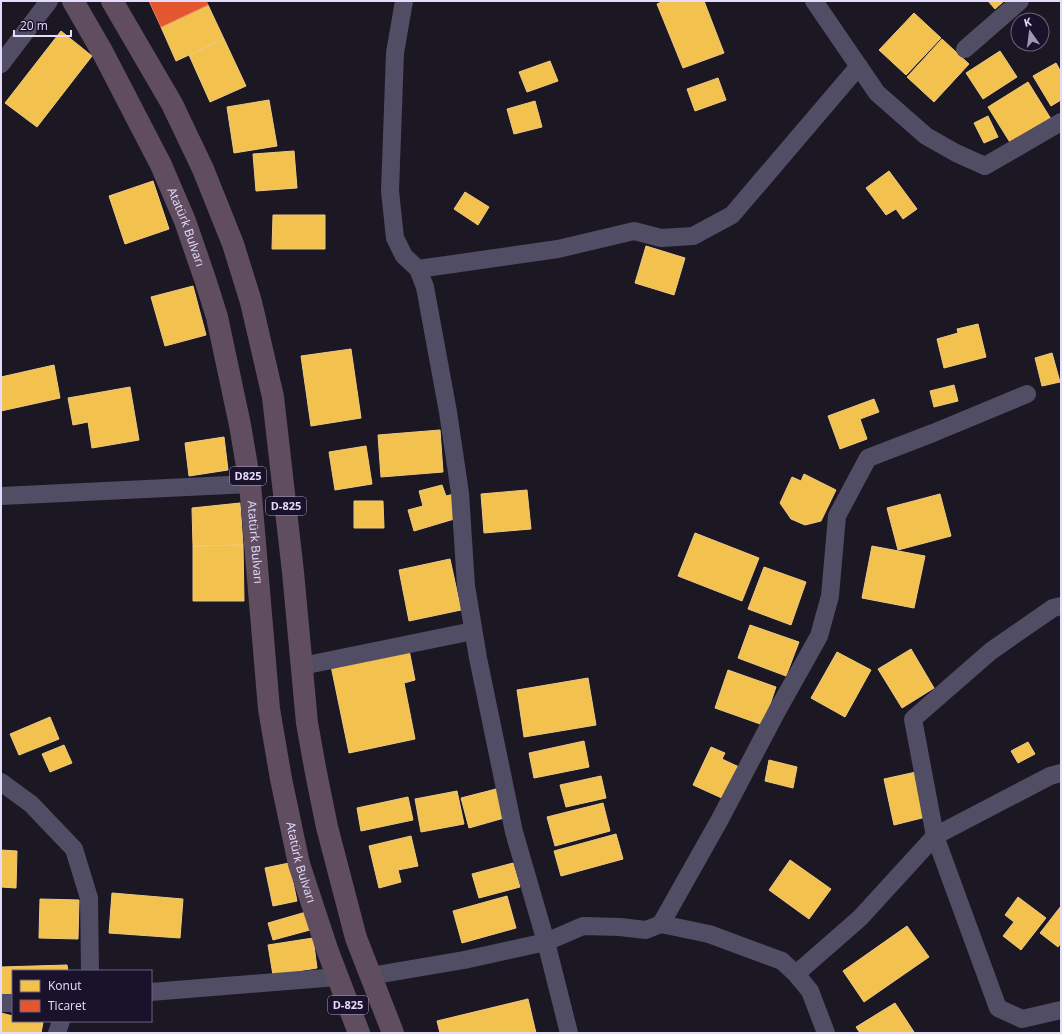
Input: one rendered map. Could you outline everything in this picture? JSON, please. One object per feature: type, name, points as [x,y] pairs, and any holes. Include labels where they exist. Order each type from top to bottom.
[{"type":"highway","name":"Atatürk Bulvarı","points":[[73,1],[103,53],[161,165],[185,220],[217,317],[234,395],[250,484],[269,709],[281,779],[299,864],[337,977],[359,1033]]},
{"type":"highway","name":"D-825","points":[[112,1],[172,104],[199,162],[233,244],[251,302],[273,397],[285,500],[307,723],[326,819],[356,938],[393,1033]]},
{"type":"highway","points":[[337,977],[370,976]]},
{"type":"street","points":[[1,64],[49,1]]},
{"type":"street","points":[[404,1],[394,53],[390,190],[395,238],[404,256],[418,269],[425,287],[448,412],[460,493],[466,586],[473,632],[514,832],[546,942],[569,1033]]},
{"type":"street","points":[[814,1],[877,92],[926,136],[956,153],[985,166],[1061,122]]},
{"type":"street","points":[[965,49],[1020,1]]},
{"type":"street","points":[[418,269],[558,249],[634,231],[662,238],[693,236],[732,215],[860,66]]},
{"type":"street","points":[[661,924],[719,821],[777,710],[819,636],[830,596],[837,516],[868,458],[1027,394]]},
{"type":"street","points":[[1,496],[250,484]]},
{"type":"street","points":[[1061,606],[1053,608],[992,651],[912,719],[935,836],[998,1008],[1022,1019],[1061,1010]]},
{"type":"street","points":[[302,666],[473,632]]},
{"type":"street","points":[[796,974],[860,918],[935,836],[1050,776],[1061,773]]},
{"type":"street","points":[[1,782],[31,804],[74,849],[89,898],[90,970]]},
{"type":"street","points":[[370,976],[464,960],[546,942],[583,926],[620,927],[646,930],[661,924],[709,934],[782,961],[796,974],[810,991],[826,1033]]},
{"type":"street","points":[[152,992],[337,977]]},
{"type":"street","points":[[1,1003],[12,1004]]},
{"type":"street","points":[[57,1033],[61,1022]]},
{"type":"building: Konut","points":[[664,1],[704,1],[724,53],[683,68],[657,4]]},
{"type":"building: Konut","points":[[988,1],[1004,1],[995,9]]},
{"type":"building: Konut","points":[[208,5],[224,39],[176,61],[161,27]]},
{"type":"building: Konut","points":[[914,13],[941,38],[906,75],[879,50]]},
{"type":"building: Konut","points":[[61,31],[92,56],[37,127],[5,103]]},
{"type":"building: Konut","points":[[224,39],[246,86],[210,102],[189,55]]},
{"type":"building: Konut","points":[[942,39],[969,64],[934,102],[907,77]]},
{"type":"building: Konut","points":[[1000,51],[1017,77],[983,99],[966,73]]},
{"type":"building: Konut","points":[[550,61],[558,81],[527,92],[519,72]]},
{"type":"building: Konut","points":[[1056,63],[1061,72],[1061,100],[1051,106],[1033,76]]},
{"type":"building: Konut","points":[[718,78],[726,100],[695,111],[687,89]]},
{"type":"building: Konut","points":[[1028,82],[1051,119],[1011,144],[988,107]]},
{"type":"building: Konut","points":[[269,100],[277,146],[234,153],[227,107]]},
{"type":"building: Konut","points":[[535,101],[542,127],[514,134],[507,109]]},
{"type":"building: Konut","points":[[988,116],[998,137],[984,143],[974,123]]},
{"type":"building: Konut","points":[[294,151],[297,188],[256,191],[253,154]]},
{"type":"building: Konut","points":[[889,171],[917,209],[903,219],[896,209],[886,215],[866,188]]},
{"type":"building: Konut","points":[[153,181],[169,229],[125,244],[109,196]]},
{"type":"building: Konut","points":[[465,192],[489,207],[478,225],[454,209]]},
{"type":"building: Konut","points":[[273,215],[325,215],[325,249],[272,249]]},
{"type":"building: Konut","points":[[646,246],[685,258],[674,295],[635,283]]},
{"type":"building: Konut","points":[[193,286],[206,335],[165,346],[151,297]]},
{"type":"building: Konut","points":[[978,324],[986,357],[944,368],[937,339],[958,333],[957,329]]},
{"type":"building: Konut","points":[[351,349],[361,418],[311,426],[301,356]]},
{"type":"building: Konut","points":[[1052,353],[1060,382],[1042,386],[1035,358]]},
{"type":"building: Konut","points":[[54,365],[60,398],[1,411],[1,377]]},
{"type":"building: Konut","points":[[954,385],[958,401],[934,407],[930,391]]},
{"type":"building: Konut","points":[[130,387],[139,440],[92,448],[88,422],[73,425],[68,398]]},
{"type":"building: Konut","points":[[874,399],[879,412],[860,419],[867,439],[840,449],[828,416]]},
{"type":"building: Konut","points":[[440,430],[443,472],[381,477],[378,435]]},
{"type":"building: Konut","points":[[224,437],[228,470],[189,476],[185,443]]},
{"type":"building: Konut","points":[[366,446],[372,484],[335,490],[329,452]]},
{"type":"building: Konut","points":[[804,474],[836,490],[821,521],[805,525],[791,519],[780,503],[792,477],[801,481]]},
{"type":"building: Konut","points":[[442,485],[446,496],[454,494],[461,517],[414,531],[408,510],[423,506],[419,491]]},
{"type":"building: Konut","points":[[527,490],[531,529],[484,533],[481,494]]},
{"type":"building: Konut","points":[[940,494],[951,536],[898,550],[887,508]]},
{"type":"building: Konut","points":[[354,501],[383,501],[384,528],[354,528]]},
{"type":"building: Konut","points":[[240,503],[243,545],[193,546],[192,508]]},
{"type":"building: Konut","points":[[695,533],[759,558],[742,601],[678,576]]},
{"type":"building: Konut","points":[[243,545],[244,601],[193,601],[193,546]]},
{"type":"building: Konut","points":[[872,546],[925,556],[914,608],[862,598]]},
{"type":"building: Konut","points":[[450,559],[461,610],[409,621],[399,570]]},
{"type":"building: Konut","points":[[764,567],[806,582],[791,625],[748,609]]},
{"type":"building: Konut","points":[[750,625],[799,642],[786,676],[738,658]]},
{"type":"building: Konut","points":[[911,649],[934,688],[902,708],[878,669]]},
{"type":"building: Konut","points":[[409,650],[415,680],[404,683],[415,739],[349,753],[331,666]]},
{"type":"building: Konut","points":[[837,652],[871,670],[845,717],[811,698]]},
{"type":"building: Konut","points":[[728,670],[776,687],[763,725],[715,708]]},
{"type":"building: Konut","points":[[588,678],[596,725],[524,737],[517,690]]},
{"type":"building: Konut","points":[[50,717],[59,739],[19,755],[10,734]]},
{"type":"building: Konut","points":[[584,741],[589,767],[534,778],[529,753]]},
{"type":"building: Konut","points":[[1028,742],[1035,754],[1018,763],[1011,751]]},
{"type":"building: Konut","points":[[64,745],[72,763],[50,772],[42,754]]},
{"type":"building: Konut","points":[[711,747],[725,753],[722,759],[739,767],[724,799],[693,785]]},
{"type":"building: Konut","points":[[769,760],[797,767],[793,788],[765,781]]},
{"type":"building: Konut","points":[[916,772],[926,817],[894,825],[884,779]]},
{"type":"building: Konut","points":[[601,776],[606,798],[566,807],[560,785]]},
{"type":"building: Konut","points":[[496,789],[504,818],[469,828],[461,798]]},
{"type":"building: Konut","points":[[457,791],[464,824],[421,832],[415,799]]},
{"type":"building: Konut","points":[[408,797],[413,820],[361,831],[357,808]]},
{"type":"building: Konut","points":[[603,803],[610,831],[555,846],[547,817]]},
{"type":"building: Konut","points":[[616,834],[623,859],[561,876],[554,851]]},
{"type":"building: Konut","points":[[411,836],[418,866],[398,870],[401,882],[379,888],[369,846]]},
{"type":"building: Konut","points":[[1,850],[17,851],[16,888],[1,887]]},
{"type":"building: Konut","points":[[790,860],[831,889],[809,919],[769,890]]},
{"type":"building: Konut","points":[[289,863],[297,901],[273,906],[265,868]]},
{"type":"building: Konut","points":[[513,863],[520,887],[479,898],[472,874]]},
{"type":"building: Konut","points":[[112,893],[183,899],[180,938],[109,933]]},
{"type":"building: Konut","points":[[507,896],[516,928],[462,943],[453,911]]},
{"type":"building: Konut","points":[[1018,897],[1046,918],[1021,950],[1003,936],[1014,922],[1005,915]]},
{"type":"building: Konut","points":[[40,899],[79,900],[78,939],[39,938]]},
{"type":"building: Konut","points":[[1061,906],[1061,943],[1058,947],[1040,933]]},
{"type":"building: Konut","points":[[306,912],[310,930],[273,940],[268,923]]},
{"type":"building: Konut","points":[[907,926],[929,957],[864,1002],[843,971]]},
{"type":"building: Konut","points":[[313,938],[317,968],[273,975],[268,945]]},
{"type":"building: Konut","points":[[67,965],[68,970],[12,970],[12,996],[1,996],[1,967]]},
{"type":"building: Konut","points":[[528,999],[536,1033],[440,1033],[437,1021]]},
{"type":"building: Konut","points":[[895,1003],[914,1032],[860,1033],[856,1027]]},
{"type":"building: Konut","points":[[1,1013],[12,1016],[12,1022],[43,1022],[41,1033],[1,1033]]},
{"type":"building: Ticaret","points":[[149,1],[206,1],[208,5],[161,27]]}]
